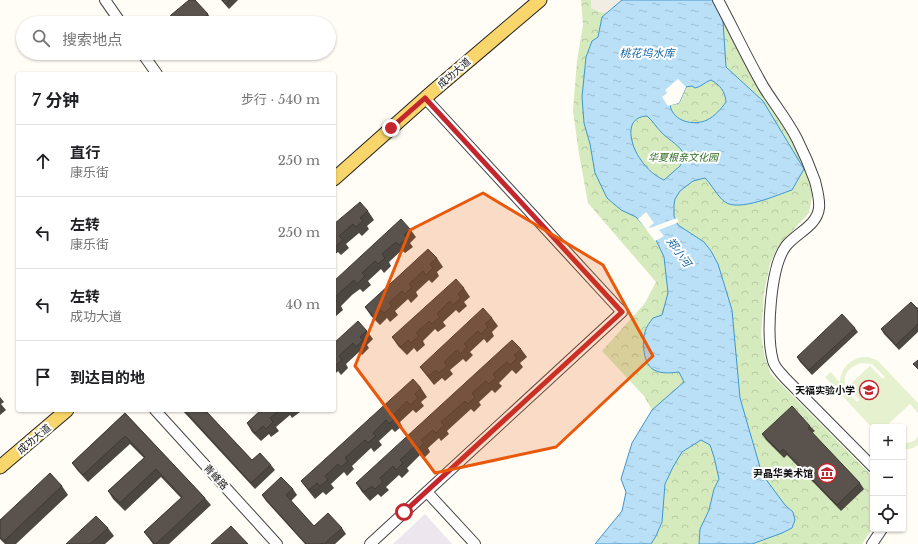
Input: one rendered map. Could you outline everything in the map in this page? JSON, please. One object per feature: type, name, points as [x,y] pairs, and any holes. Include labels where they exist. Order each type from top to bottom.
[{"type":"main road","name":"成功大道","points":[[336,177],[425,98],[540,0]]},
{"type":"main road","name":"成功大道","points":[[0,467],[65,412]]},
{"type":"street","points":[[105,0],[116,16]]},
{"type":"street","points":[[718,0],[763,86],[797,138],[810,168],[818,192],[819,209],[816,216],[806,228],[786,246],[778,259],[769,315],[769,344],[772,360],[774,366],[785,378],[870,464]]},
{"type":"street","points":[[147,60],[156,72]]},
{"type":"street","points":[[370,544],[622,312],[425,98]]},
{"type":"street","name":"青峰路","points":[[157,412],[277,544]]},
{"type":"street","points":[[427,492],[475,544]]},
{"type":"street","points":[[872,544],[880,532]]},
{"type":"highlighted area","points":[[483,193],[603,265],[653,356],[556,447],[435,473],[355,366],[410,230]]},
{"type":"shaded area","points":[[591,0],[652,0],[607,22],[607,13],[599,12],[591,8]]},
{"type":"shaded area","points":[[425,514],[452,544],[393,544]]},
{"type":"green space","name":"华夏根亲文化园","points":[[581,0],[715,0],[759,85],[798,150],[808,174],[812,196],[809,213],[778,246],[770,264],[764,293],[761,335],[765,358],[771,374],[870,474],[870,532],[862,544],[595,544],[622,511],[626,492],[621,479],[632,443],[652,410],[644,396],[602,351],[645,303],[656,282],[588,203],[573,111],[577,61],[583,25]]},
{"type":"green space","points":[[868,357],[877,360],[918,403],[918,413],[910,404],[888,424],[870,424],[870,426],[825,377],[831,372],[840,383],[840,378],[844,369],[853,360]],"holes":[[[860,363],[872,364],[885,377],[883,379],[870,366],[847,387],[860,400],[857,402],[848,391],[845,381],[845,376],[848,371]]]},
{"type":"green space","points":[[918,437],[918,445],[906,449],[906,443],[914,441]]},
{"type":"water","points":[[622,0],[713,0],[723,21],[726,67],[763,101],[804,169],[792,190],[758,202],[731,205],[720,197],[705,178],[693,181],[680,191],[675,199],[674,205],[674,216],[678,225],[704,242],[718,264],[732,310],[740,398],[762,474],[785,505],[793,512],[795,520],[792,528],[752,544],[699,544],[700,529],[709,510],[714,489],[719,479],[710,445],[701,440],[682,452],[673,467],[665,484],[662,522],[651,544],[595,544],[622,511],[626,492],[621,479],[632,443],[652,410],[684,382],[679,372],[663,373],[654,370],[650,367],[644,353],[644,337],[648,325],[653,318],[662,315],[668,293],[664,257],[656,240],[636,217],[621,210],[607,198],[595,173],[590,144],[584,123],[582,97],[586,57],[592,41],[598,37],[602,17]],"holes":[[[711,80],[722,89],[726,102],[718,112],[707,120],[696,123],[685,121],[675,115],[670,105],[679,103],[686,87],[692,86],[695,88]],[[647,116],[662,133],[675,143],[685,156],[680,166],[664,180],[654,174],[643,163],[637,154],[632,141],[631,127],[634,121]]]},
{"type":"pier","points":[[678,79],[686,87],[679,103],[668,106],[662,97],[667,93],[665,90]]},
{"type":"pier","points":[[646,212],[654,223],[649,227],[650,228],[677,218],[679,222],[659,230],[664,236],[655,241],[638,219]]},
{"type":"building","points":[[189,0],[195,0],[208,14],[206,16],[171,15]]},
{"type":"building","points":[[222,0],[230,0],[226,4]]},
{"type":"building","points":[[360,202],[368,211],[360,218],[363,221],[356,227],[353,224],[339,236],[343,240],[336,246],[336,222]]},
{"type":"building","points":[[401,219],[410,229],[404,235],[407,238],[399,245],[396,242],[382,254],[385,258],[378,264],[375,261],[362,273],[365,276],[357,284],[354,280],[336,296],[336,279]]},
{"type":"building","points":[[428,249],[437,258],[430,264],[433,268],[426,275],[423,271],[409,284],[412,287],[405,294],[402,291],[389,303],[392,306],[384,313],[381,310],[374,317],[365,307]]},
{"type":"building","points":[[456,279],[464,288],[458,294],[461,298],[453,305],[450,301],[437,314],[440,317],[432,324],[429,321],[416,333],[419,336],[411,343],[408,340],[401,347],[392,337]]},
{"type":"building","points":[[911,302],[918,308],[918,324],[896,345],[881,329]]},
{"type":"building","points":[[483,308],[492,318],[485,324],[488,327],[481,334],[478,331],[464,344],[467,347],[460,354],[457,350],[444,362],[447,366],[439,373],[436,370],[428,376],[420,367]]},
{"type":"building","points":[[842,314],[855,328],[809,370],[797,357]]},
{"type":"building","points":[[358,321],[367,331],[360,337],[363,340],[356,347],[353,343],[339,356],[342,360],[336,365],[336,341]]},
{"type":"building","points":[[512,340],[521,349],[514,355],[517,358],[510,365],[507,362],[493,374],[496,378],[489,384],[486,381],[472,393],[475,397],[468,404],[465,401],[441,422],[444,425],[436,433],[433,430],[421,440],[424,443],[417,450],[414,447],[400,460],[403,463],[396,470],[393,466],[380,478],[383,482],[375,489],[372,486],[364,492],[356,483]]},
{"type":"building","points":[[918,360],[918,369],[913,364]]},
{"type":"building","points":[[413,379],[421,388],[415,394],[418,398],[410,405],[407,401],[394,414],[397,417],[389,424],[386,420],[373,433],[376,436],[368,443],[365,440],[345,458],[348,461],[341,467],[338,464],[325,476],[328,480],[320,486],[317,483],[309,490],[301,481]]},
{"type":"building","name":"尹晶华美术馆","points":[[792,406],[810,426],[808,428],[860,483],[837,505],[783,449],[780,452],[762,434]]},
{"type":"building","points":[[186,412],[207,412],[252,460],[260,453],[271,465],[251,483]]},
{"type":"building","points":[[259,412],[278,412],[270,418],[273,422],[266,429],[263,426],[255,433],[247,423]]},
{"type":"building","points":[[125,413],[205,498],[156,544],[144,532],[182,497],[156,469],[120,503],[108,491],[145,457],[125,436],[83,475],[72,463]]},
{"type":"building","points":[[50,473],[62,486],[4,541],[0,537],[0,520]]},
{"type":"building","points":[[281,477],[293,489],[286,495],[314,526],[328,513],[342,528],[324,544],[306,544],[262,495]]},
{"type":"building","points":[[96,516],[108,528],[90,544],[66,544]]},
{"type":"building","points":[[231,526],[248,544],[211,544]]},
{"type":"place","name":"天福实验小学","points":[[869,390]]},
{"type":"place","name":"尹晶华美术馆","points":[[827,473]]},
{"type":"route","points":[[391,128],[425,98],[622,312],[404,512]]},
{"type":"water label","name":"桃花坞水库","points":[[647,53]]},
{"type":"water label","name":"郑小河","points":[[679,252]]}]
